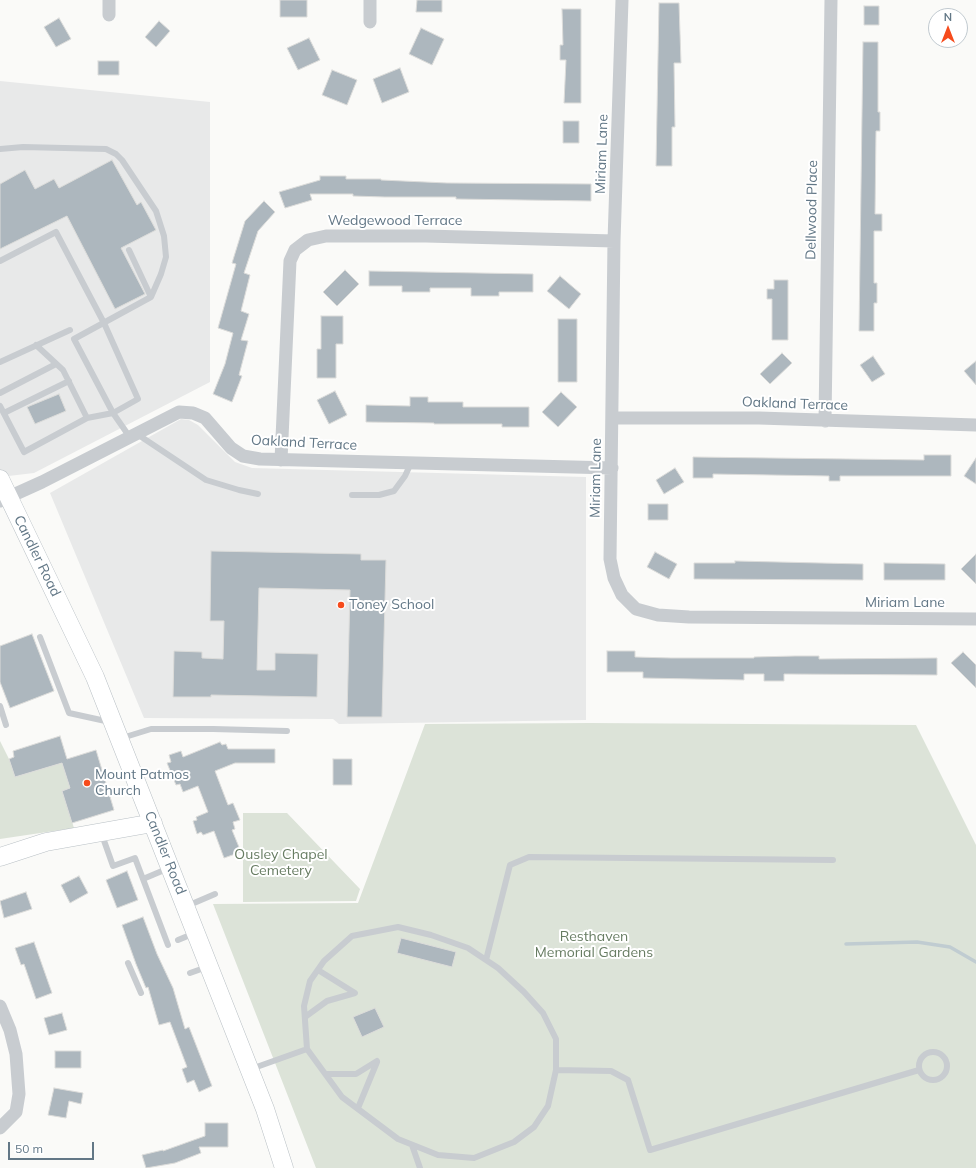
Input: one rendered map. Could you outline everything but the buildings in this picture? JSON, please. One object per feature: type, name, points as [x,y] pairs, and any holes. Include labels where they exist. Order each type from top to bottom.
[{"type":"main road","name":"Candler Road","points":[[0,479],[4,499],[95,677],[265,1109],[281,1167]]},
{"type":"main road","points":[[0,857],[46,842],[101,831],[153,823]]},
{"type":"street","points":[[109,0],[109,15]]},
{"type":"street","points":[[370,0],[370,22]]},
{"type":"street","name":"Miriam Lane","points":[[622,0],[614,241],[613,418],[610,559],[614,578],[622,595],[636,609],[658,615],[689,617],[976,619]]},
{"type":"street","name":"Dellwood Place","points":[[824,421],[831,0]]},
{"type":"street","name":"Wedgewood Terrace","points":[[281,460],[290,261],[295,250],[308,240],[326,236],[426,236],[614,241]]},
{"type":"street","name":"Oakland Terrace","points":[[4,499],[42,482],[174,414],[192,413],[205,418],[231,448],[243,456],[260,459],[612,468]]},
{"type":"street","name":"Oakland Terrace","points":[[613,418],[759,418],[976,425]]},
{"type":"street","points":[[0,1006],[10,1030],[16,1054],[19,1094],[16,1112],[0,1128]]},
{"type":"lane","points":[[0,149],[23,147],[106,149],[116,154],[130,171],[156,211],[164,236],[166,257],[161,274],[151,296],[74,339],[112,413],[133,435],[206,480],[258,494]]},
{"type":"lane","points":[[0,261],[56,232],[104,323],[138,399],[112,413],[87,418],[24,452],[0,406]]},
{"type":"lane","points":[[129,250],[151,296]]},
{"type":"lane","points":[[0,362],[70,330]]},
{"type":"lane","points":[[36,345],[64,370],[87,418]]},
{"type":"lane","points":[[0,393],[56,364]]},
{"type":"lane","points":[[4,413],[69,381]]},
{"type":"lane","points":[[352,494],[379,495],[394,491],[405,476],[411,463]]},
{"type":"lane","points":[[40,637],[69,713],[116,730],[213,729],[287,731]]},
{"type":"lane","points":[[0,706],[6,726]]},
{"type":"lane","points":[[101,831],[113,866],[135,858],[168,945]]},
{"type":"lane","points":[[486,960],[510,865],[529,857],[833,860]]},
{"type":"lane","points":[[143,879],[171,868]]},
{"type":"lane","points":[[186,907],[215,894]]},
{"type":"lane","points":[[398,928],[430,935],[468,948],[486,960],[498,968],[524,992],[543,1013],[556,1039],[556,1070],[548,1106],[534,1127],[514,1142],[474,1158],[438,1155],[398,1139],[342,1096],[307,1048],[304,1006],[310,981],[324,961],[352,936],[398,928]]},
{"type":"lane","points":[[178,940],[196,932]]},
{"type":"lane","points":[[128,963],[141,994]]},
{"type":"lane","points":[[190,973],[209,966]]},
{"type":"lane","points":[[305,1018],[326,1001],[355,993],[318,970]]},
{"type":"lane","points":[[250,1070],[307,1048]]},
{"type":"lane","points":[[933,1052],[941,1055],[946,1062],[946,1072],[935,1080],[925,1078],[919,1070],[921,1058],[929,1053],[933,1052]]},
{"type":"lane","points":[[326,1074],[356,1074],[377,1061],[358,1108]]},
{"type":"lane","points":[[556,1070],[611,1071],[628,1080],[650,1150],[919,1070]]},
{"type":"lane","points":[[412,1145],[420,1168]]},
{"type":"shaded area","points":[[0,81],[210,102],[210,382],[34,473],[0,477]]},
{"type":"shaded area","name":"Toney School","points":[[181,419],[189,420],[198,425],[235,462],[252,468],[586,477],[586,720],[339,724],[333,719],[144,718],[50,493]]},
{"type":"green space","name":"Resthaven Memorial Gardens","points":[[590,723],[916,725],[976,845],[976,1168],[316,1168],[213,904],[358,903],[425,724]]},
{"type":"green space","points":[[0,741],[9,759],[15,777],[62,763],[70,788],[62,791],[74,828],[0,839]]},
{"type":"green space","name":"Ousley Chapel Cemetery","points":[[243,813],[287,813],[360,889],[356,901],[243,902]]},
{"type":"waterway","points":[[846,944],[917,942],[950,947],[976,962]]},
{"type":"place","name":"Toney School","points":[[341,605]]},
{"type":"place","name":"Mount Patmos Church","points":[[87,783]]}]
